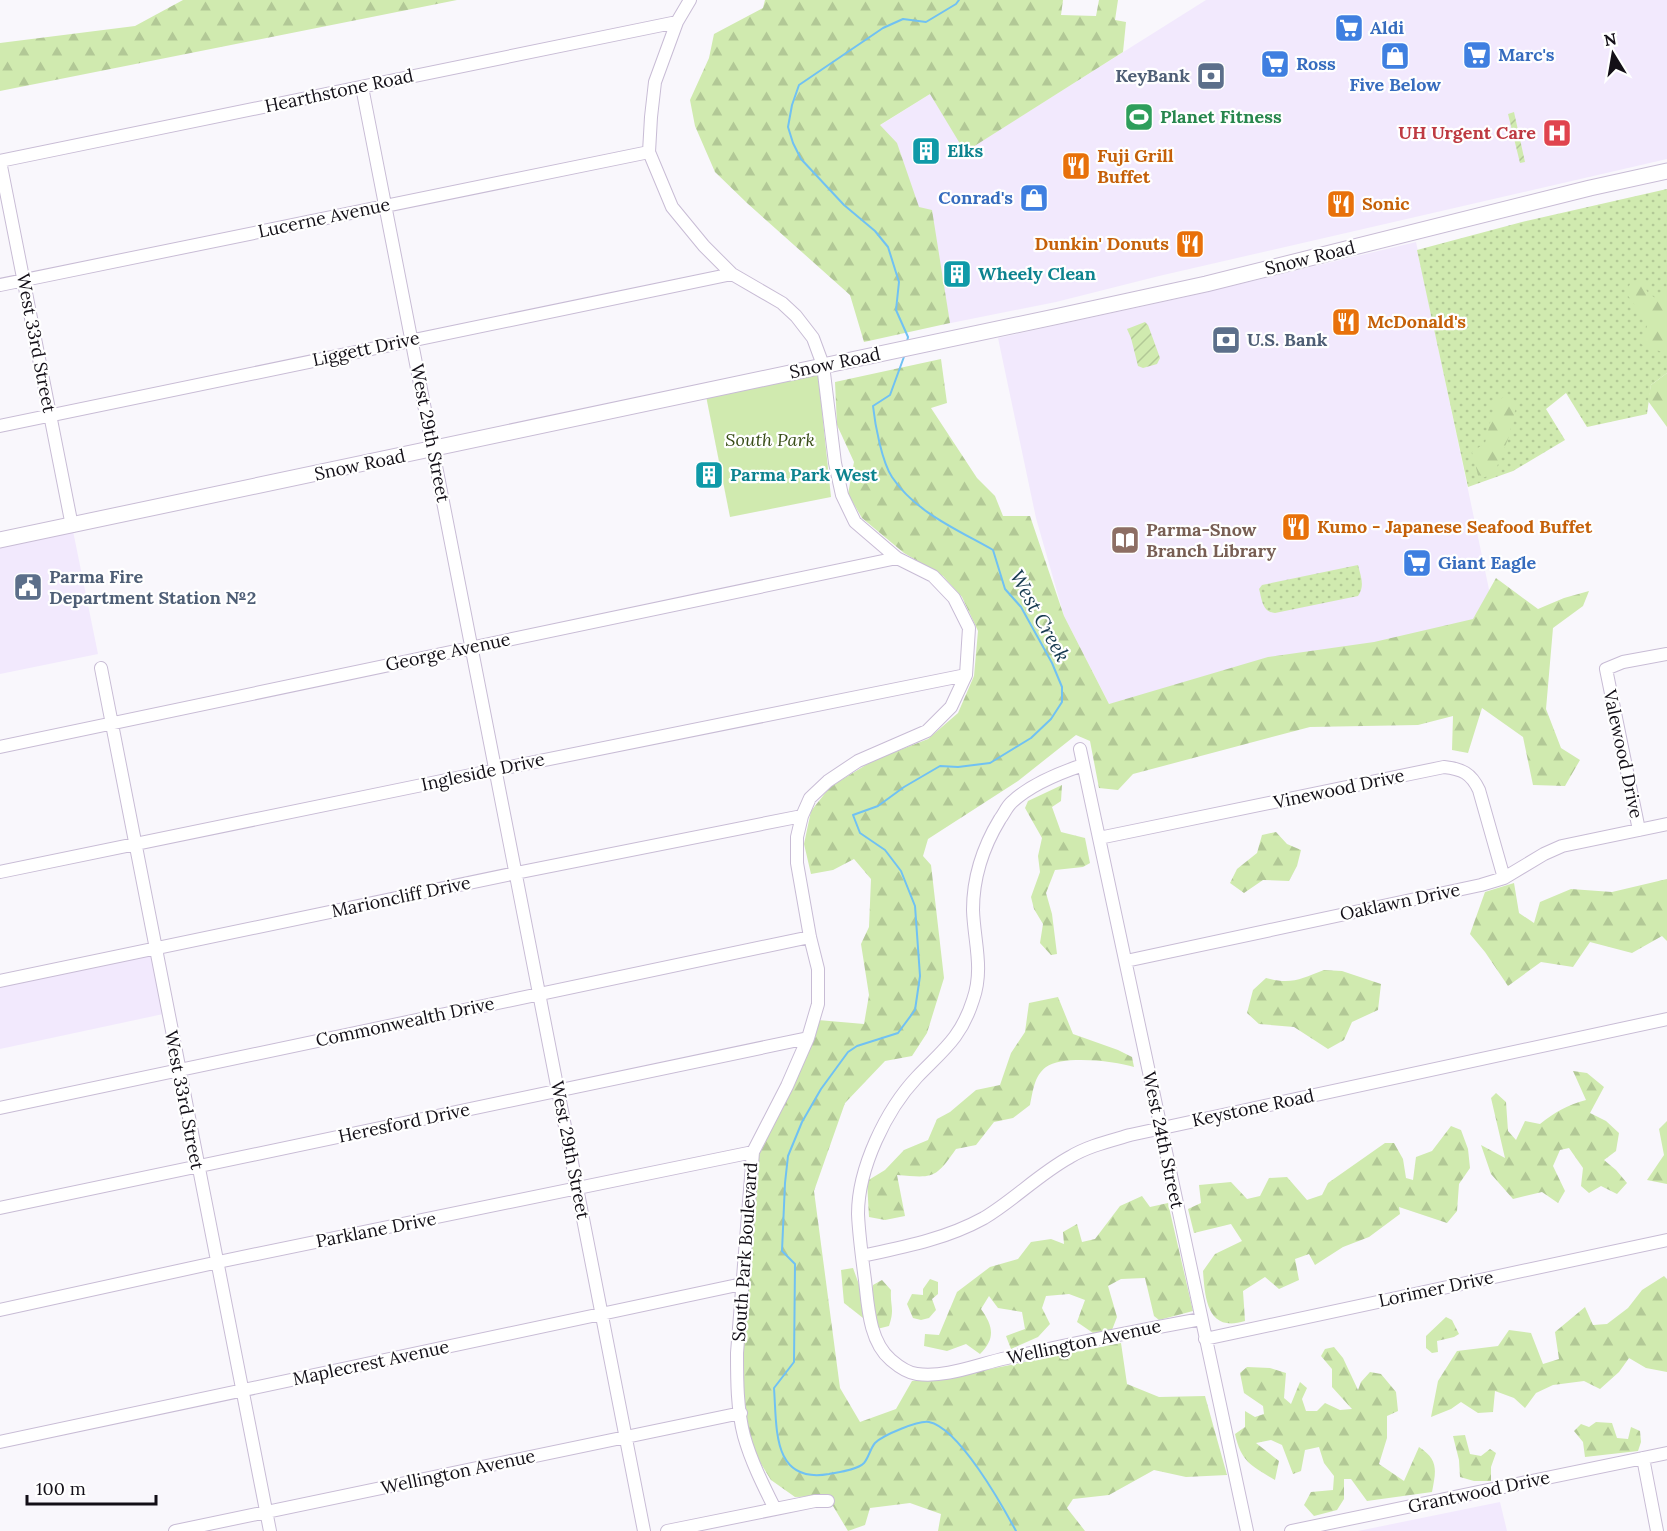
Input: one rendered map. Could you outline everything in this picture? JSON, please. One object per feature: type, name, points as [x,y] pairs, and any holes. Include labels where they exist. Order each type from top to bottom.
[{"type":"main road","name":"Snow Road","points":[[0,540],[1206,284],[1590,188],[1667,171]]},
{"type":"street","name":"South Park Boulevard","points":[[690,0],[677,22],[655,82],[649,152],[672,207],[704,246],[732,274],[768,294],[796,316],[813,338],[824,365],[835,463],[842,495],[855,522],[897,558],[933,576],[954,598],[969,628],[966,675],[951,707],[927,731],[858,761],[828,781],[810,798],[802,816],[797,837],[797,863],[818,969],[818,1004],[808,1038],[787,1086],[753,1152],[736,1383],[744,1435],[754,1465],[775,1509]]},
{"type":"street","name":"Hearthstone Road","points":[[0,161],[677,22]]},
{"type":"street","name":"West 29th Street","points":[[362,87],[644,1531]]},
{"type":"street","name":"Lucerne Avenue","points":[[0,285],[649,152]]},
{"type":"street","name":"West 33rd Street","points":[[0,161],[72,526]]},
{"type":"street","name":"Liggett Drive","points":[[0,426],[732,274]]},
{"type":"street","name":"George Avenue","points":[[0,747],[471,643],[897,558]]},
{"type":"street","name":"Valewood Drive","points":[[1639,830],[1606,669],[1623,662],[1667,654]]},
{"type":"street","name":"West 33rd Street","points":[[101,668],[270,1531]]},
{"type":"street","name":"Ingleside Drive","points":[[0,872],[966,675]]},
{"type":"street","name":"West 24th Street","points":[[1080,749],[1247,1531]]},
{"type":"street","name":"Wellington Avenue","points":[[1083,765],[1037,785],[1010,803],[987,842],[975,880],[973,911],[980,962],[974,999],[960,1032],[949,1047],[916,1078],[894,1106],[865,1167],[858,1212],[870,1319],[878,1342],[888,1358],[901,1368],[915,1374],[932,1374],[968,1368],[1004,1358],[1201,1319]]},
{"type":"street","name":"Vinewood Drive","points":[[1099,838],[1444,767],[1461,769],[1473,778],[1479,790],[1504,878]]},
{"type":"street","name":"Marioncliff Drive","points":[[0,981],[516,873],[802,816]]},
{"type":"street","name":"Oaklawn Drive","points":[[1126,961],[1469,887],[1504,878],[1562,846],[1667,824]]},
{"type":"street","name":"Commonwealth Drive","points":[[0,1107],[810,937]]},
{"type":"street","name":"Keystone Road","points":[[862,1256],[917,1245],[946,1235],[984,1217],[1071,1156],[1108,1141],[1667,1019]]},
{"type":"street","name":"Heresford Drive","points":[[0,1208],[808,1038]]},
{"type":"street","name":"Parklane Drive","points":[[0,1310],[218,1262],[578,1190],[753,1152]]},
{"type":"street","name":"Lorimer Drive","points":[[1205,1339],[1667,1240]]},
{"type":"street","name":"Maplecrest Avenue","points":[[0,1442],[742,1284]]},
{"type":"street","name":"Wellington Avenue","points":[[175,1531],[741,1413]]},
{"type":"street","name":"Grantwood Drive","points":[[1292,1531],[1667,1453]]},
{"type":"street","points":[[1642,1458],[1657,1531]]},
{"type":"street","points":[[668,1531],[815,1501],[828,1501]]},
{"type":"shaded area","points":[[1206,0],[1667,0],[1667,159],[1159,276],[1056,302],[941,325],[879,126],[930,94],[966,151]]},
{"type":"shaded area","points":[[1416,242],[1495,618],[1109,704],[1064,616],[1036,518],[998,338],[1181,298]]},
{"type":"shaded area","points":[[72,526],[98,654],[0,674],[0,540]]},
{"type":"shaded area","points":[[155,949],[168,1013],[0,1049],[0,981]]},
{"type":"shaded area","points":[[1500,1502],[1507,1531],[1358,1531]]},
{"type":"green space","points":[[183,0],[457,0],[0,91],[0,43],[135,26]]},
{"type":"green space","points":[[765,0],[1063,0],[1061,15],[1096,16],[1099,0],[1118,0],[1115,20],[1126,22],[1123,52],[965,152],[930,94],[880,125],[897,143],[919,207],[932,210],[950,323],[864,342],[850,295],[715,172],[695,126],[690,100],[709,58],[714,34],[763,8]]},
{"type":"green space","points":[[1514,112],[1525,162],[1520,163],[1508,114]]},
{"type":"green space","points":[[1667,189],[1667,373],[1651,385],[1647,414],[1587,427],[1566,393],[1546,409],[1565,440],[1513,471],[1468,487],[1417,250],[1522,222]]},
{"type":"green space","points":[[1640,278],[1648,293],[1658,300],[1667,291],[1667,354],[1641,344],[1648,323],[1626,293],[1630,284]]},
{"type":"green space","points":[[1145,322],[1160,358],[1157,364],[1143,368],[1138,366],[1127,329]]},
{"type":"green space","points":[[941,359],[947,403],[931,408],[977,478],[995,496],[1003,516],[1030,516],[1064,616],[1109,704],[1268,657],[1374,642],[1473,619],[1496,578],[1538,609],[1589,591],[1583,606],[1553,628],[1546,709],[1561,748],[1580,760],[1565,786],[1533,785],[1523,737],[1482,708],[1468,753],[1452,750],[1453,716],[1418,725],[1310,727],[1133,774],[1118,790],[1099,788],[1090,741],[1076,735],[1018,781],[928,839],[923,856],[931,865],[944,978],[927,1033],[912,1056],[885,1061],[845,1103],[814,1191],[840,1388],[860,1422],[896,1409],[912,1381],[965,1374],[1121,1343],[1127,1384],[1159,1397],[1205,1396],[1227,1475],[1186,1477],[1154,1470],[1109,1495],[1073,1499],[1067,1508],[1085,1531],[938,1531],[941,1514],[910,1503],[870,1508],[865,1525],[848,1531],[827,1496],[795,1497],[771,1480],[758,1459],[748,1430],[741,1368],[758,1154],[818,1020],[864,1024],[869,995],[861,944],[869,927],[871,879],[854,859],[833,870],[811,874],[804,844],[811,811],[830,787],[874,760],[928,739],[958,713],[974,676],[978,631],[962,597],[943,576],[904,553],[862,518],[848,494],[854,462],[837,425],[835,382]]},
{"type":"green space","name":"South Park","points":[[818,373],[831,497],[730,517],[706,396]]},
{"type":"green space","points":[[1667,373],[1667,427],[1648,401],[1651,385]]},
{"type":"green space","points":[[1508,394],[1517,403],[1508,439],[1494,474],[1479,479],[1472,452],[1485,443],[1495,403]]},
{"type":"green space","points":[[1358,565],[1362,585],[1358,596],[1275,613],[1267,610],[1263,604],[1259,589],[1262,585]]},
{"type":"green space","points":[[1062,785],[1061,801],[1052,807],[1061,832],[1085,838],[1090,863],[1083,867],[1055,870],[1046,893],[1052,914],[1057,954],[1051,955],[1040,943],[1043,924],[1034,909],[1031,897],[1040,872],[1038,856],[1042,838],[1025,808],[1028,801]]},
{"type":"green space","points":[[1276,832],[1287,844],[1301,850],[1297,866],[1289,881],[1263,880],[1244,893],[1230,883],[1237,869],[1257,853],[1262,835]]},
{"type":"green space","points":[[1667,879],[1667,941],[1662,936],[1632,953],[1590,942],[1573,967],[1541,962],[1508,986],[1470,934],[1485,892],[1514,883],[1519,913],[1534,923],[1540,902],[1571,889],[1612,892]]},
{"type":"green space","points":[[1324,970],[1342,971],[1381,984],[1378,1010],[1352,1022],[1344,1040],[1328,1049],[1294,1027],[1259,1024],[1247,1013],[1253,990],[1266,978],[1289,981]]},
{"type":"green space","points":[[1058,997],[1073,1034],[1132,1057],[1134,1067],[1102,1061],[1076,1060],[1054,1063],[1046,1067],[1036,1079],[1030,1105],[1013,1118],[994,1122],[976,1145],[956,1149],[943,1166],[933,1174],[926,1176],[897,1175],[905,1216],[885,1220],[869,1217],[867,1181],[885,1170],[904,1150],[928,1140],[937,1119],[950,1112],[976,1090],[1000,1085],[1011,1053],[1025,1032],[1029,1003]]},
{"type":"green space","points":[[1573,1071],[1587,1073],[1604,1087],[1590,1113],[1606,1121],[1619,1133],[1616,1151],[1604,1160],[1627,1183],[1617,1194],[1601,1186],[1589,1193],[1581,1186],[1583,1168],[1569,1148],[1560,1150],[1553,1166],[1565,1191],[1558,1203],[1542,1192],[1513,1199],[1491,1174],[1481,1145],[1505,1158],[1491,1098],[1496,1093],[1506,1102],[1508,1131],[1516,1140],[1525,1121],[1540,1124],[1562,1109],[1586,1100]]},
{"type":"green space","points":[[1667,1121],[1667,1184],[1647,1180],[1664,1155],[1659,1129]]},
{"type":"green space","points":[[1451,1126],[1461,1130],[1468,1149],[1470,1168],[1459,1184],[1457,1211],[1447,1223],[1399,1207],[1400,1214],[1369,1237],[1343,1247],[1315,1265],[1309,1254],[1295,1259],[1299,1280],[1279,1289],[1265,1277],[1243,1291],[1245,1321],[1223,1322],[1210,1311],[1203,1271],[1215,1254],[1242,1241],[1231,1224],[1194,1233],[1188,1209],[1201,1203],[1199,1185],[1231,1182],[1247,1199],[1260,1196],[1269,1178],[1287,1177],[1307,1200],[1322,1195],[1328,1183],[1385,1143],[1394,1143],[1403,1159],[1406,1178],[1413,1180],[1416,1157],[1432,1151]]},
{"type":"green space","points":[[1142,1196],[1150,1207],[1168,1203],[1193,1311],[1159,1320],[1154,1316],[1145,1278],[1121,1279],[1108,1286],[1117,1317],[1112,1330],[1093,1333],[1077,1322],[1085,1300],[1069,1294],[1046,1296],[1042,1308],[1050,1324],[1038,1337],[1011,1349],[1006,1336],[1025,1329],[1022,1312],[998,1308],[989,1296],[981,1309],[990,1326],[991,1337],[980,1354],[966,1344],[947,1351],[924,1346],[925,1334],[939,1335],[957,1292],[990,1267],[1018,1259],[1031,1242],[1051,1239],[1064,1244],[1063,1232],[1077,1224],[1082,1242],[1095,1239],[1120,1206]]},
{"type":"green space","points":[[853,1268],[861,1290],[871,1295],[873,1285],[882,1280],[891,1290],[892,1311],[889,1326],[877,1329],[844,1303],[841,1270]]},
{"type":"green space","points":[[1664,1276],[1667,1279],[1667,1372],[1646,1368],[1629,1358],[1619,1372],[1600,1389],[1584,1381],[1553,1385],[1536,1393],[1525,1408],[1514,1398],[1495,1391],[1493,1412],[1478,1413],[1461,1402],[1431,1417],[1438,1381],[1457,1351],[1498,1346],[1509,1330],[1531,1333],[1543,1364],[1559,1359],[1555,1332],[1585,1307],[1593,1325],[1607,1324],[1628,1308],[1642,1290]]},
{"type":"green space","points":[[930,1279],[938,1282],[938,1294],[932,1299],[936,1310],[929,1318],[921,1320],[913,1318],[907,1304],[912,1294],[923,1295],[923,1289]]},
{"type":"green space","points":[[1446,1317],[1452,1320],[1459,1334],[1437,1341],[1438,1352],[1432,1353],[1426,1348],[1426,1336]]},
{"type":"green space","points":[[1334,1347],[1343,1358],[1358,1390],[1361,1382],[1370,1372],[1381,1374],[1396,1392],[1398,1411],[1387,1416],[1387,1438],[1379,1464],[1404,1481],[1419,1447],[1433,1461],[1432,1492],[1367,1501],[1351,1479],[1344,1479],[1344,1499],[1337,1510],[1314,1516],[1304,1505],[1311,1492],[1333,1490],[1334,1476],[1324,1463],[1319,1447],[1305,1450],[1301,1471],[1293,1474],[1282,1445],[1271,1440],[1256,1443],[1279,1461],[1275,1480],[1254,1467],[1244,1457],[1235,1434],[1245,1427],[1245,1411],[1255,1417],[1264,1414],[1263,1406],[1244,1393],[1240,1373],[1247,1367],[1270,1368],[1286,1373],[1284,1398],[1291,1404],[1300,1382],[1307,1388],[1302,1399],[1306,1411],[1317,1411],[1325,1403],[1340,1410],[1352,1409],[1332,1387],[1332,1369],[1321,1356],[1325,1349]]},
{"type":"green space","points":[[1596,1422],[1612,1423],[1617,1438],[1628,1439],[1631,1427],[1640,1431],[1641,1442],[1638,1451],[1585,1457],[1583,1442],[1574,1431],[1581,1424],[1589,1427]]},
{"type":"green space","points":[[1465,1435],[1470,1454],[1481,1456],[1490,1449],[1496,1453],[1491,1467],[1491,1481],[1474,1481],[1460,1477],[1459,1460],[1453,1436]]},
{"type":"waterway","name":"West Creek","points":[[907,342],[908,337],[896,310],[899,282],[888,247],[875,231],[844,205],[801,159],[788,127],[799,85],[883,28],[903,19],[926,22],[959,0]]},
{"type":"waterway","name":"West Creek","points":[[905,354],[890,395],[873,406],[875,423],[888,470],[902,489],[925,510],[993,550],[1005,589],[1021,607],[1052,663],[1062,687],[1062,702],[1051,719],[1031,738],[990,763],[958,767],[940,766],[904,787],[878,806],[853,815],[860,833],[885,850],[901,871],[915,906],[920,976],[915,1010],[898,1033],[857,1046],[848,1052],[821,1089],[802,1122],[788,1156],[782,1251],[795,1264],[794,1362],[774,1388],[776,1420],[781,1450],[787,1462],[797,1471],[810,1475],[829,1474],[857,1467],[864,1463],[875,1443],[901,1429],[924,1422],[941,1427],[966,1452],[1016,1531]]},
{"type":"place","name":"Aldi","points":[[1349,28]]},
{"type":"place","name":"Marc's","points":[[1477,55]]},
{"type":"place","name":"Five Below","points":[[1395,56]]},
{"type":"place","name":"Ross","points":[[1275,64]]},
{"type":"place","name":"KeyBank","points":[[1211,76]]},
{"type":"place","name":"Planet Fitness","points":[[1139,117]]},
{"type":"place","name":"UH Urgent Care","points":[[1557,133]]},
{"type":"place","name":"Elks","points":[[926,151]]},
{"type":"place","name":"Fuji Grill Buffet","points":[[1076,166]]},
{"type":"place","name":"Conrad's","points":[[1034,198]]},
{"type":"place","name":"Sonic","points":[[1341,204]]},
{"type":"place","name":"Dunkin' Donuts","points":[[1190,244]]},
{"type":"place","name":"Wheely Clean","points":[[957,274]]},
{"type":"place","name":"McDonald's","points":[[1346,322]]},
{"type":"place","name":"U.S. Bank","points":[[1226,340]]},
{"type":"place","name":"Parma Park West","points":[[709,475]]},
{"type":"place","name":"Kumo - Japanese Seafood Buffet","points":[[1296,527]]},
{"type":"place","name":"Parma-Snow Branch Library","points":[[1125,540]]},
{"type":"place","name":"Giant Eagle","points":[[1417,563]]},
{"type":"place","name":"Parma Fire Department Station №2","points":[[28,587]]}]
